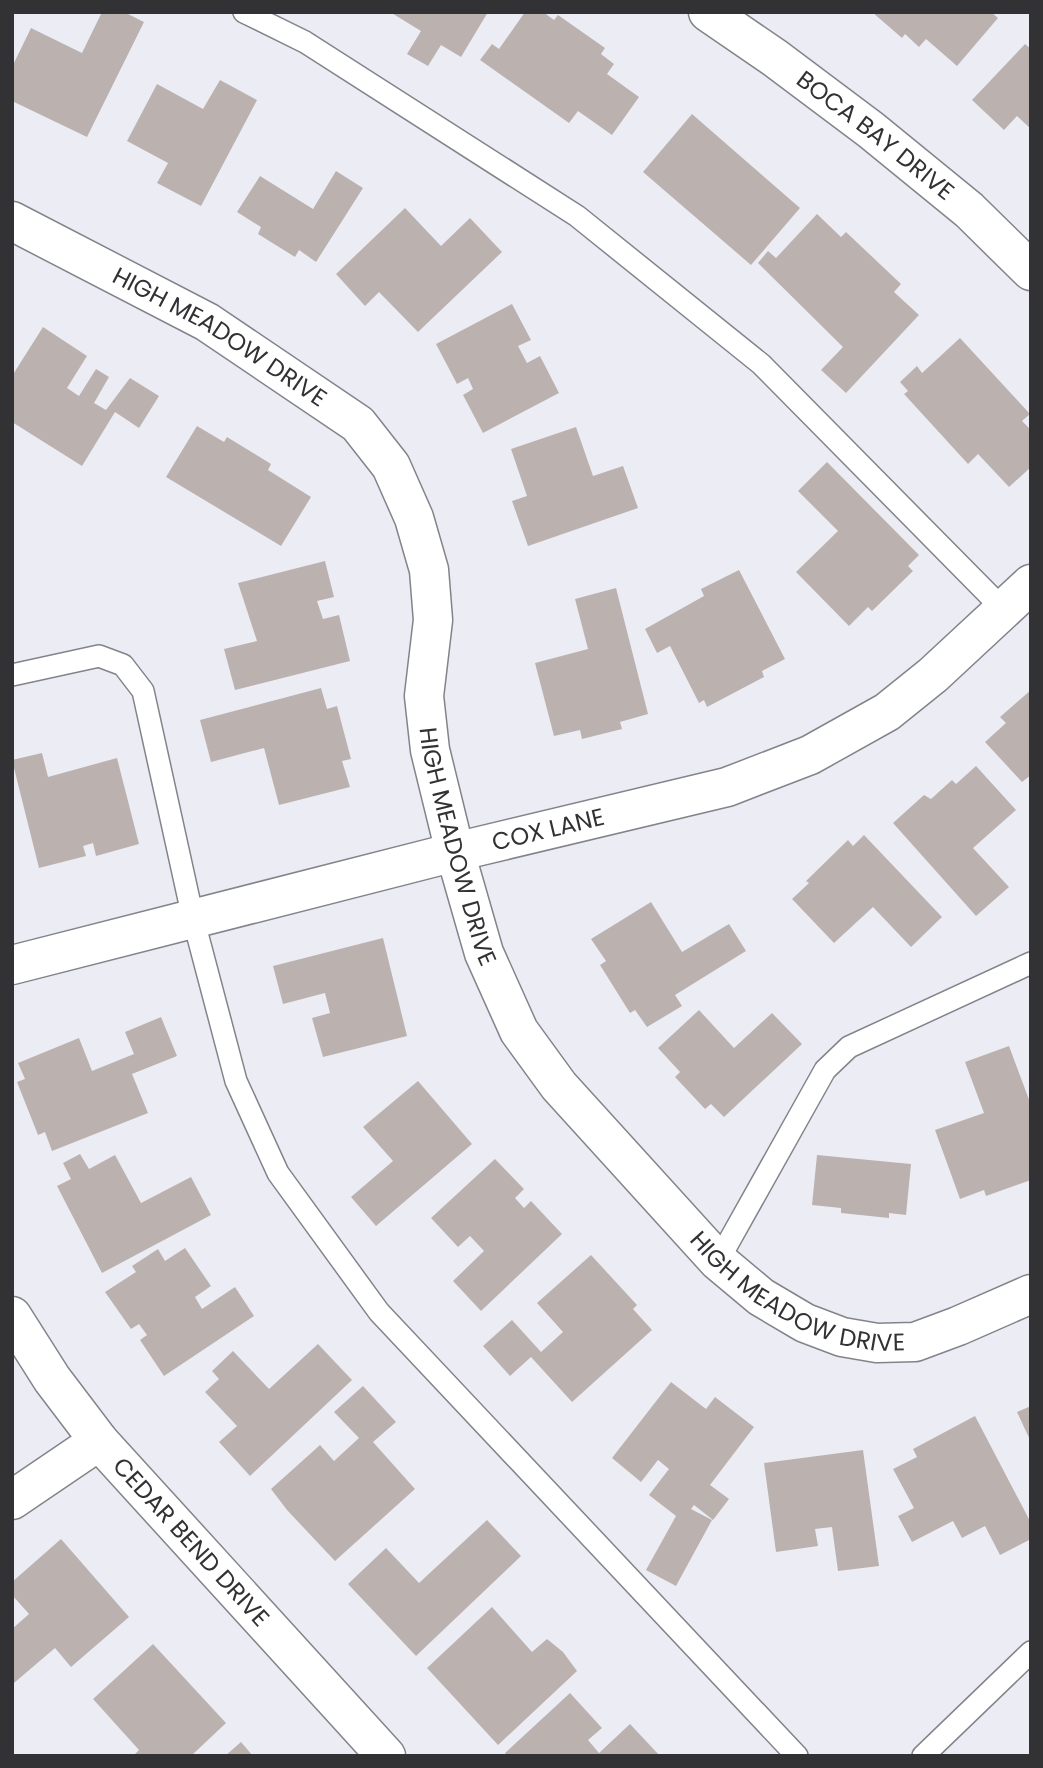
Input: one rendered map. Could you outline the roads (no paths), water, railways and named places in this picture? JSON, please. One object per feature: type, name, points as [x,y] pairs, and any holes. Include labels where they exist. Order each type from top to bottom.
[{"type":"street","name":"BOCA BAY DRIVE","points":[[708,12],[871,130],[969,210],[1031,271]]},
{"type":"street","name":"HIGH MEADOW DRIVE","points":[[12,221],[207,322],[358,424],[391,466],[414,518],[429,570],[433,620],[424,696],[430,750],[484,953],[519,1031],[559,1086],[718,1261],[761,1297],[805,1323],[842,1338],[877,1343],[915,1342],[1031,1294]]},
{"type":"street","name":"COX LANE","points":[[12,965],[455,852],[727,787],[810,755],[887,712],[933,675],[1017,597]]},
{"type":"street","name":"CEDAR BEND DRIVE","points":[[12,1315],[51,1379],[99,1441],[386,1756]]},
{"type":"street","points":[[12,1500],[99,1441]]},
{"type":"lane","points":[[244,12],[305,42],[577,216],[761,364],[1017,597]]},
{"type":"lane","points":[[12,674],[99,656],[123,664],[143,691],[193,918],[236,1081],[278,1173],[379,1312],[797,1756]]},
{"type":"lane","points":[[718,1261],[825,1070],[849,1047],[1031,963]]},
{"type":"lane","points":[[923,1756],[1031,1652]]}]
